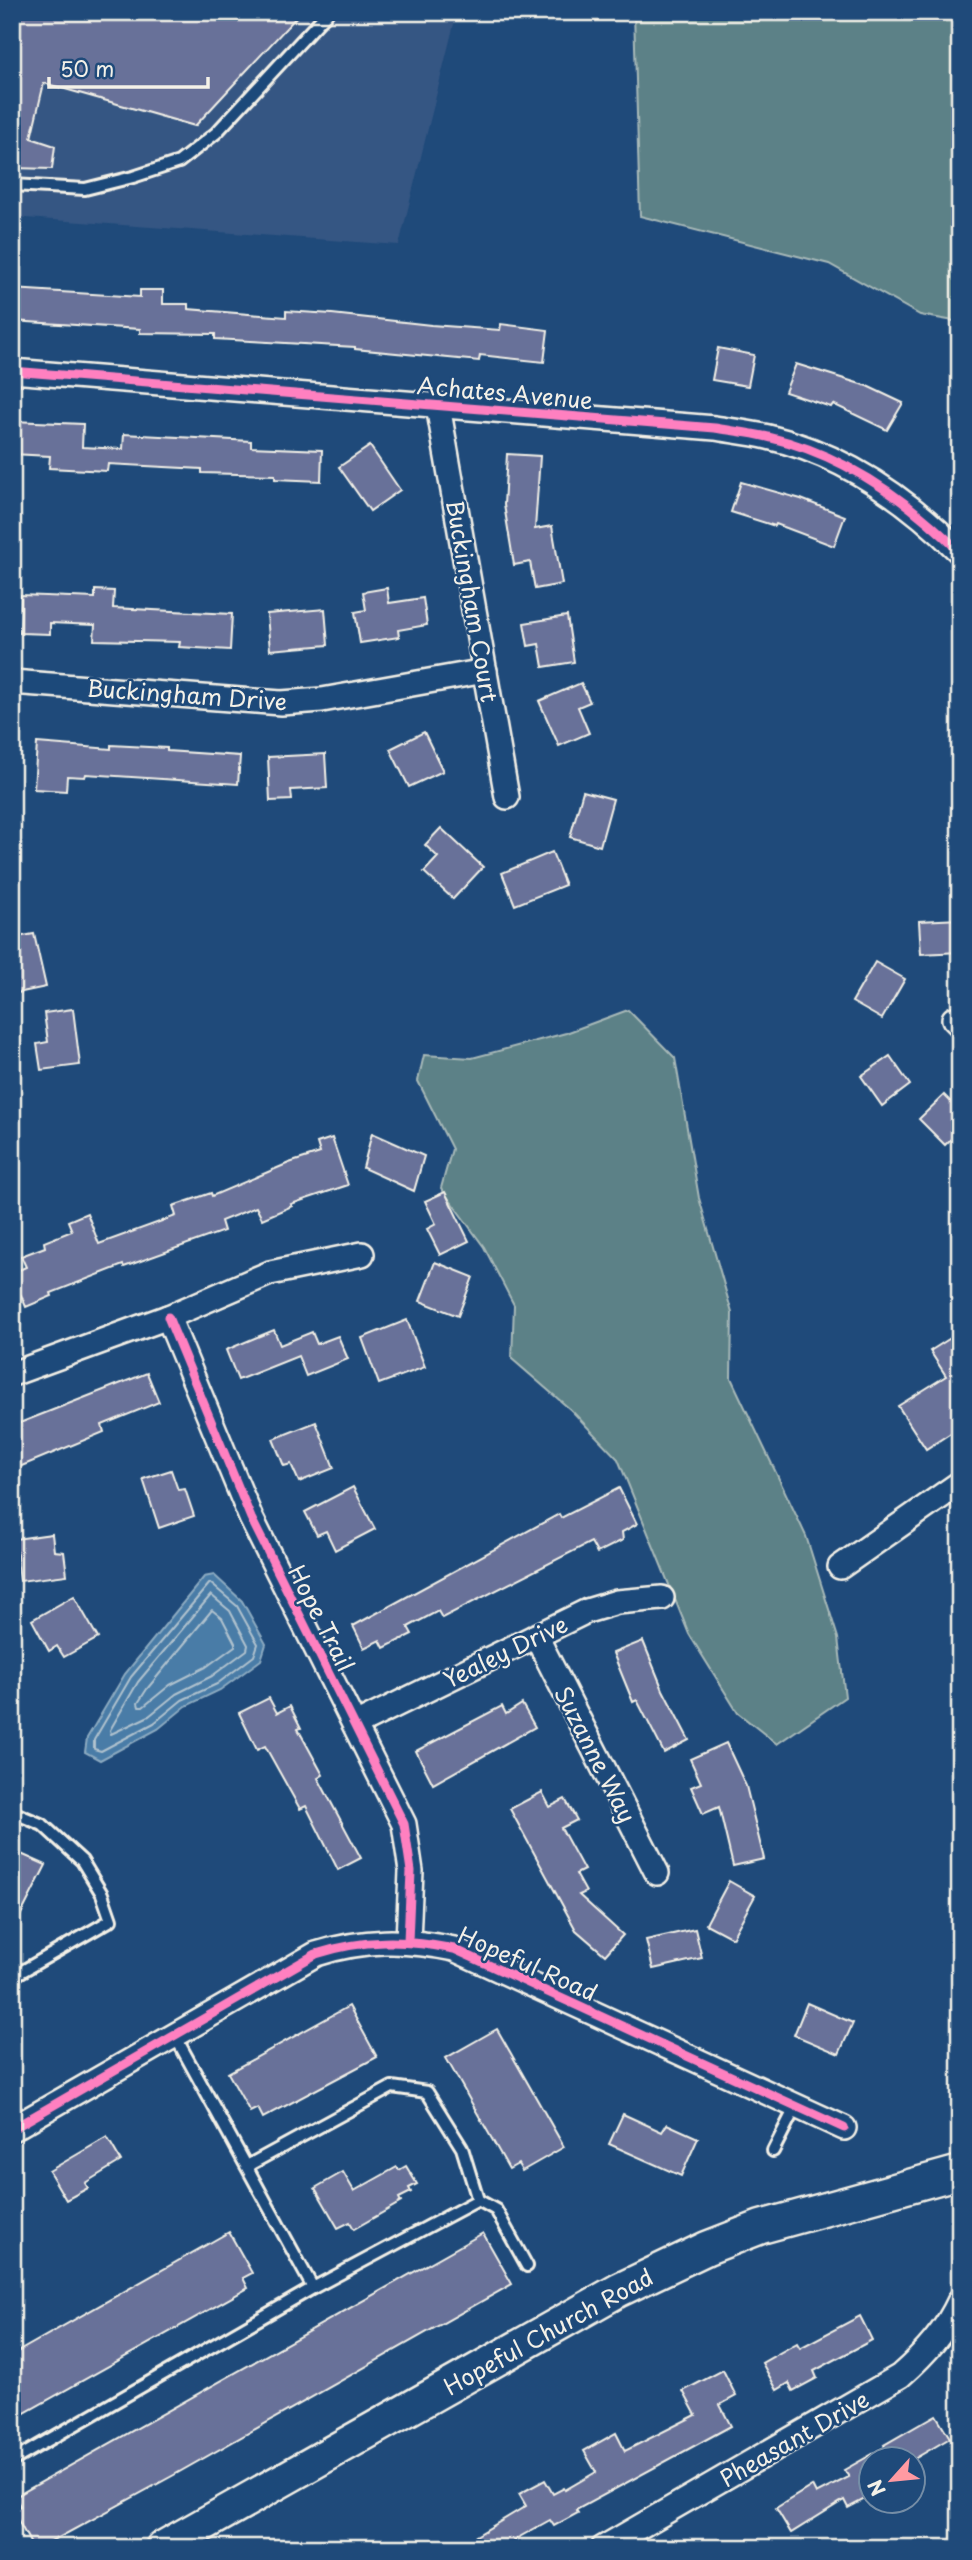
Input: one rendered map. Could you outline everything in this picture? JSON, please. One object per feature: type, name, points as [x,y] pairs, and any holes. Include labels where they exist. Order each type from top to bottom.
[{"type":"main road","name":"Hopeful Church Road","points":[[162,2548],[619,2290],[671,2264],[761,2227],[960,2172]]},
{"type":"street","name":"Achates Avenue","points":[[12,371],[715,428],[770,438],[812,452],[895,495],[960,552]]},
{"type":"street","name":"Buckingham Court","points":[[438,406],[507,797]]},
{"type":"street","name":"Buckingham Drive","points":[[12,682],[281,703],[322,700],[485,671]]},
{"type":"street","points":[[12,1374],[168,1317],[270,1273],[362,1254]]},
{"type":"street","name":"Hope Trail","points":[[168,1317],[251,1518],[404,1824],[411,1871],[408,1941]]},
{"type":"street","points":[[840,1567],[960,1482]]},
{"type":"street","name":"Yealey Drive","points":[[355,1725],[587,1611],[617,1602],[662,1598]]},
{"type":"street","name":"Suzanne Way","points":[[536,1636],[657,1872]]},
{"type":"street","name":"Hopeful Road","points":[[12,2129],[316,1954],[367,1941],[408,1941],[454,1949],[844,2128]]},
{"type":"street","name":"Pheasant Drive","points":[[603,2548],[900,2376],[923,2356],[942,2332],[960,2300]]},
{"type":"lane","points":[[12,185],[85,189],[179,162],[216,133],[328,12]]},
{"type":"lane","points":[[12,1812],[43,1825],[82,1861],[103,1894],[111,1920],[12,1977]]},
{"type":"lane","points":[[174,2035],[313,2288]]},
{"type":"lane","points":[[247,2166],[392,2087],[427,2092],[462,2148],[478,2200],[496,2210],[527,2266]]},
{"type":"lane","points":[[773,2151],[796,2106]]},
{"type":"lane","points":[[12,2460],[313,2288],[478,2200]]},
{"type":"shaded area","points":[[12,12],[457,12],[399,245],[12,217]]},
{"type":"green space","points":[[634,12],[960,12],[960,322],[920,315],[829,264],[640,216]]},
{"type":"green space","points":[[628,1010],[675,1058],[699,1198],[732,1313],[731,1378],[806,1536],[838,1638],[845,1697],[777,1744],[738,1713],[689,1634],[618,1459],[571,1410],[512,1359],[514,1305],[484,1247],[441,1188],[452,1149],[418,1081],[424,1055],[472,1058],[566,1033]]},
{"type":"water","points":[[214,1575],[242,1601],[266,1644],[261,1660],[220,1690],[186,1706],[158,1729],[100,1760],[85,1752],[87,1738],[125,1674],[204,1577]]},
{"type":"building","points":[[12,12],[301,12],[195,126],[44,83],[31,138],[55,146],[52,169],[12,168]]},
{"type":"building","points":[[12,289],[140,297],[140,290],[163,290],[163,304],[188,304],[188,309],[286,317],[286,311],[431,325],[500,330],[501,324],[548,330],[544,362],[480,355],[479,361],[355,347],[215,339],[215,334],[140,333],[140,329],[12,321]]},
{"type":"building","points":[[718,348],[754,355],[748,386],[712,380]]},
{"type":"building","points":[[796,364],[867,386],[903,403],[887,430],[833,404],[831,407],[785,392]]},
{"type":"building","points":[[12,421],[83,424],[82,447],[123,449],[124,434],[251,441],[251,447],[322,450],[321,481],[275,479],[275,475],[202,473],[202,469],[108,464],[107,471],[49,468],[50,456],[12,454]]},
{"type":"building","points":[[370,446],[400,490],[370,511],[339,467]]},
{"type":"building","points":[[507,454],[540,456],[535,529],[552,526],[562,584],[535,589],[530,562],[514,565],[504,505]]},
{"type":"building","points":[[741,482],[801,499],[845,516],[834,546],[776,524],[775,526],[731,512]]},
{"type":"building","points":[[387,588],[389,603],[423,598],[427,625],[398,630],[399,637],[360,643],[355,612],[366,610],[363,592]]},
{"type":"building","points":[[95,590],[114,591],[113,608],[232,614],[230,650],[179,647],[180,642],[94,640],[95,625],[50,623],[50,634],[20,633],[21,595],[95,598]]},
{"type":"building","points":[[325,609],[328,645],[270,650],[267,614]]},
{"type":"building","points":[[567,616],[574,662],[543,667],[539,644],[528,646],[524,623]]},
{"type":"building","points":[[581,683],[590,702],[578,707],[589,733],[559,746],[539,701]]},
{"type":"building","points":[[424,732],[443,771],[409,787],[390,749]]},
{"type":"building","points":[[37,743],[111,749],[111,745],[167,748],[167,751],[240,756],[238,784],[86,774],[85,777],[67,776],[66,791],[34,789]]},
{"type":"building","points":[[325,754],[327,788],[291,790],[292,800],[270,801],[268,757]]},
{"type":"building","points":[[583,791],[613,799],[600,846],[570,837]]},
{"type":"building","points":[[441,828],[483,867],[453,899],[424,872],[438,857],[425,845]]},
{"type":"building","points":[[552,852],[565,885],[515,905],[502,873]]},
{"type":"building","points":[[960,919],[960,952],[921,954],[919,921]]},
{"type":"building","points":[[34,934],[46,987],[17,993],[12,970],[12,938]]},
{"type":"building","points":[[875,962],[905,979],[882,1019],[852,1002]]},
{"type":"building","points":[[73,1009],[80,1065],[41,1070],[37,1044],[48,1042],[44,1013]]},
{"type":"building","points":[[890,1056],[910,1085],[882,1106],[861,1076]]},
{"type":"building","points":[[944,1095],[960,1111],[960,1130],[945,1145],[919,1119]]},
{"type":"building","points":[[372,1133],[424,1156],[414,1191],[363,1168]]},
{"type":"building","points":[[332,1138],[348,1185],[291,1204],[292,1206],[262,1219],[256,1207],[221,1221],[224,1231],[124,1267],[123,1265],[51,1293],[52,1296],[26,1307],[21,1295],[12,1299],[12,1273],[26,1267],[21,1256],[45,1247],[44,1242],[72,1231],[68,1221],[87,1213],[99,1244],[176,1216],[173,1206],[211,1193],[212,1196],[289,1163],[320,1153],[317,1143]]},
{"type":"building","points":[[445,1192],[469,1241],[440,1255],[427,1229],[436,1224],[425,1201]]},
{"type":"building","points":[[435,1262],[473,1277],[458,1316],[420,1301]]},
{"type":"building","points":[[407,1320],[425,1367],[379,1384],[362,1338]]},
{"type":"building","points":[[274,1330],[280,1345],[312,1332],[317,1344],[338,1336],[348,1359],[306,1376],[298,1356],[238,1380],[226,1350]]},
{"type":"building","points":[[960,1332],[960,1427],[926,1449],[898,1406],[946,1376],[930,1351]]},
{"type":"building","points":[[147,1373],[159,1402],[102,1425],[104,1432],[12,1470],[12,1426]]},
{"type":"building","points":[[316,1422],[334,1468],[299,1482],[291,1464],[284,1466],[273,1439]]},
{"type":"building","points":[[171,1470],[178,1490],[185,1489],[194,1516],[159,1528],[143,1479]]},
{"type":"building","points":[[353,1487],[375,1529],[335,1550],[326,1531],[317,1535],[305,1512]]},
{"type":"building","points":[[619,1488],[637,1524],[622,1532],[623,1540],[597,1553],[591,1542],[442,1618],[438,1611],[408,1627],[412,1634],[384,1648],[380,1640],[364,1648],[353,1626],[559,1514],[561,1518]]},
{"type":"building","points":[[52,1534],[54,1551],[64,1552],[67,1575],[20,1581],[15,1539]]},
{"type":"building","points":[[74,1596],[98,1638],[64,1657],[57,1646],[49,1651],[32,1620]]},
{"type":"building","points":[[643,1641],[663,1690],[689,1740],[664,1753],[637,1700],[633,1702],[613,1653]]},
{"type":"building","points":[[269,1698],[277,1713],[290,1706],[301,1728],[298,1729],[323,1775],[318,1778],[361,1858],[338,1870],[306,1806],[300,1809],[265,1746],[257,1750],[239,1713]]},
{"type":"building","points":[[522,1704],[535,1727],[433,1784],[416,1751],[502,1706],[506,1714]]},
{"type":"building","points":[[726,1743],[746,1786],[764,1859],[733,1866],[719,1807],[703,1814],[691,1787],[701,1783],[690,1759]]},
{"type":"building","points":[[542,1792],[550,1807],[565,1799],[577,1820],[561,1828],[584,1870],[576,1874],[586,1892],[579,1895],[623,1935],[605,1955],[576,1930],[510,1809]]},
{"type":"building","points":[[12,1850],[46,1865],[12,1932]]},
{"type":"building","points":[[729,1881],[755,1896],[732,1938],[706,1924]]},
{"type":"building","points":[[695,1929],[702,1958],[653,1969],[646,1940]]},
{"type":"building","points":[[807,2003],[853,2023],[839,2054],[794,2035]]},
{"type":"building","points":[[349,2006],[377,2057],[263,2118],[258,2108],[250,2112],[228,2073]]},
{"type":"building","points":[[497,2029],[564,2147],[522,2171],[518,2164],[509,2169],[446,2058]]},
{"type":"building","points":[[623,2114],[662,2132],[667,2124],[698,2138],[681,2176],[609,2144]]},
{"type":"building","points":[[107,2137],[121,2161],[85,2183],[88,2188],[66,2200],[49,2171]]},
{"type":"building","points":[[406,2166],[417,2184],[409,2188],[411,2192],[399,2198],[401,2202],[354,2229],[350,2222],[338,2228],[315,2188],[343,2172],[354,2191],[397,2167],[399,2170]]},
{"type":"building","points":[[229,2232],[252,2273],[243,2278],[248,2288],[12,2420],[12,2355]]},
{"type":"building","points":[[483,2233],[512,2284],[174,2475],[40,2548],[33,2548],[13,2511],[20,2506],[15,2497]]},
{"type":"building","points":[[860,2316],[872,2340],[814,2371],[817,2378],[793,2391],[789,2383],[777,2390],[762,2363],[797,2343],[800,2348]]},
{"type":"building","points":[[723,2370],[736,2396],[720,2405],[731,2426],[576,2510],[578,2513],[554,2526],[550,2520],[514,2540],[519,2548],[456,2548],[526,2506],[519,2494],[545,2480],[553,2494],[596,2472],[584,2451],[616,2433],[625,2451],[696,2415],[683,2391]]},
{"type":"building","points":[[936,2415],[950,2438],[926,2452],[926,2444],[886,2444]]},
{"type":"building","points":[[856,2463],[856,2504],[848,2508],[844,2500],[791,2533],[776,2508],[812,2486],[816,2494],[849,2477],[844,2470]]},
{"type":"cycle path","points":[[12,371],[715,428],[755,434],[822,455],[872,481],[918,514],[960,552]]},
{"type":"cycle path","points":[[168,1317],[251,1518],[404,1824],[411,1871],[408,1941]]},
{"type":"cycle path","points":[[12,2129],[316,1954],[350,1945],[384,1942],[418,1943],[454,1949],[844,2128]]}]
